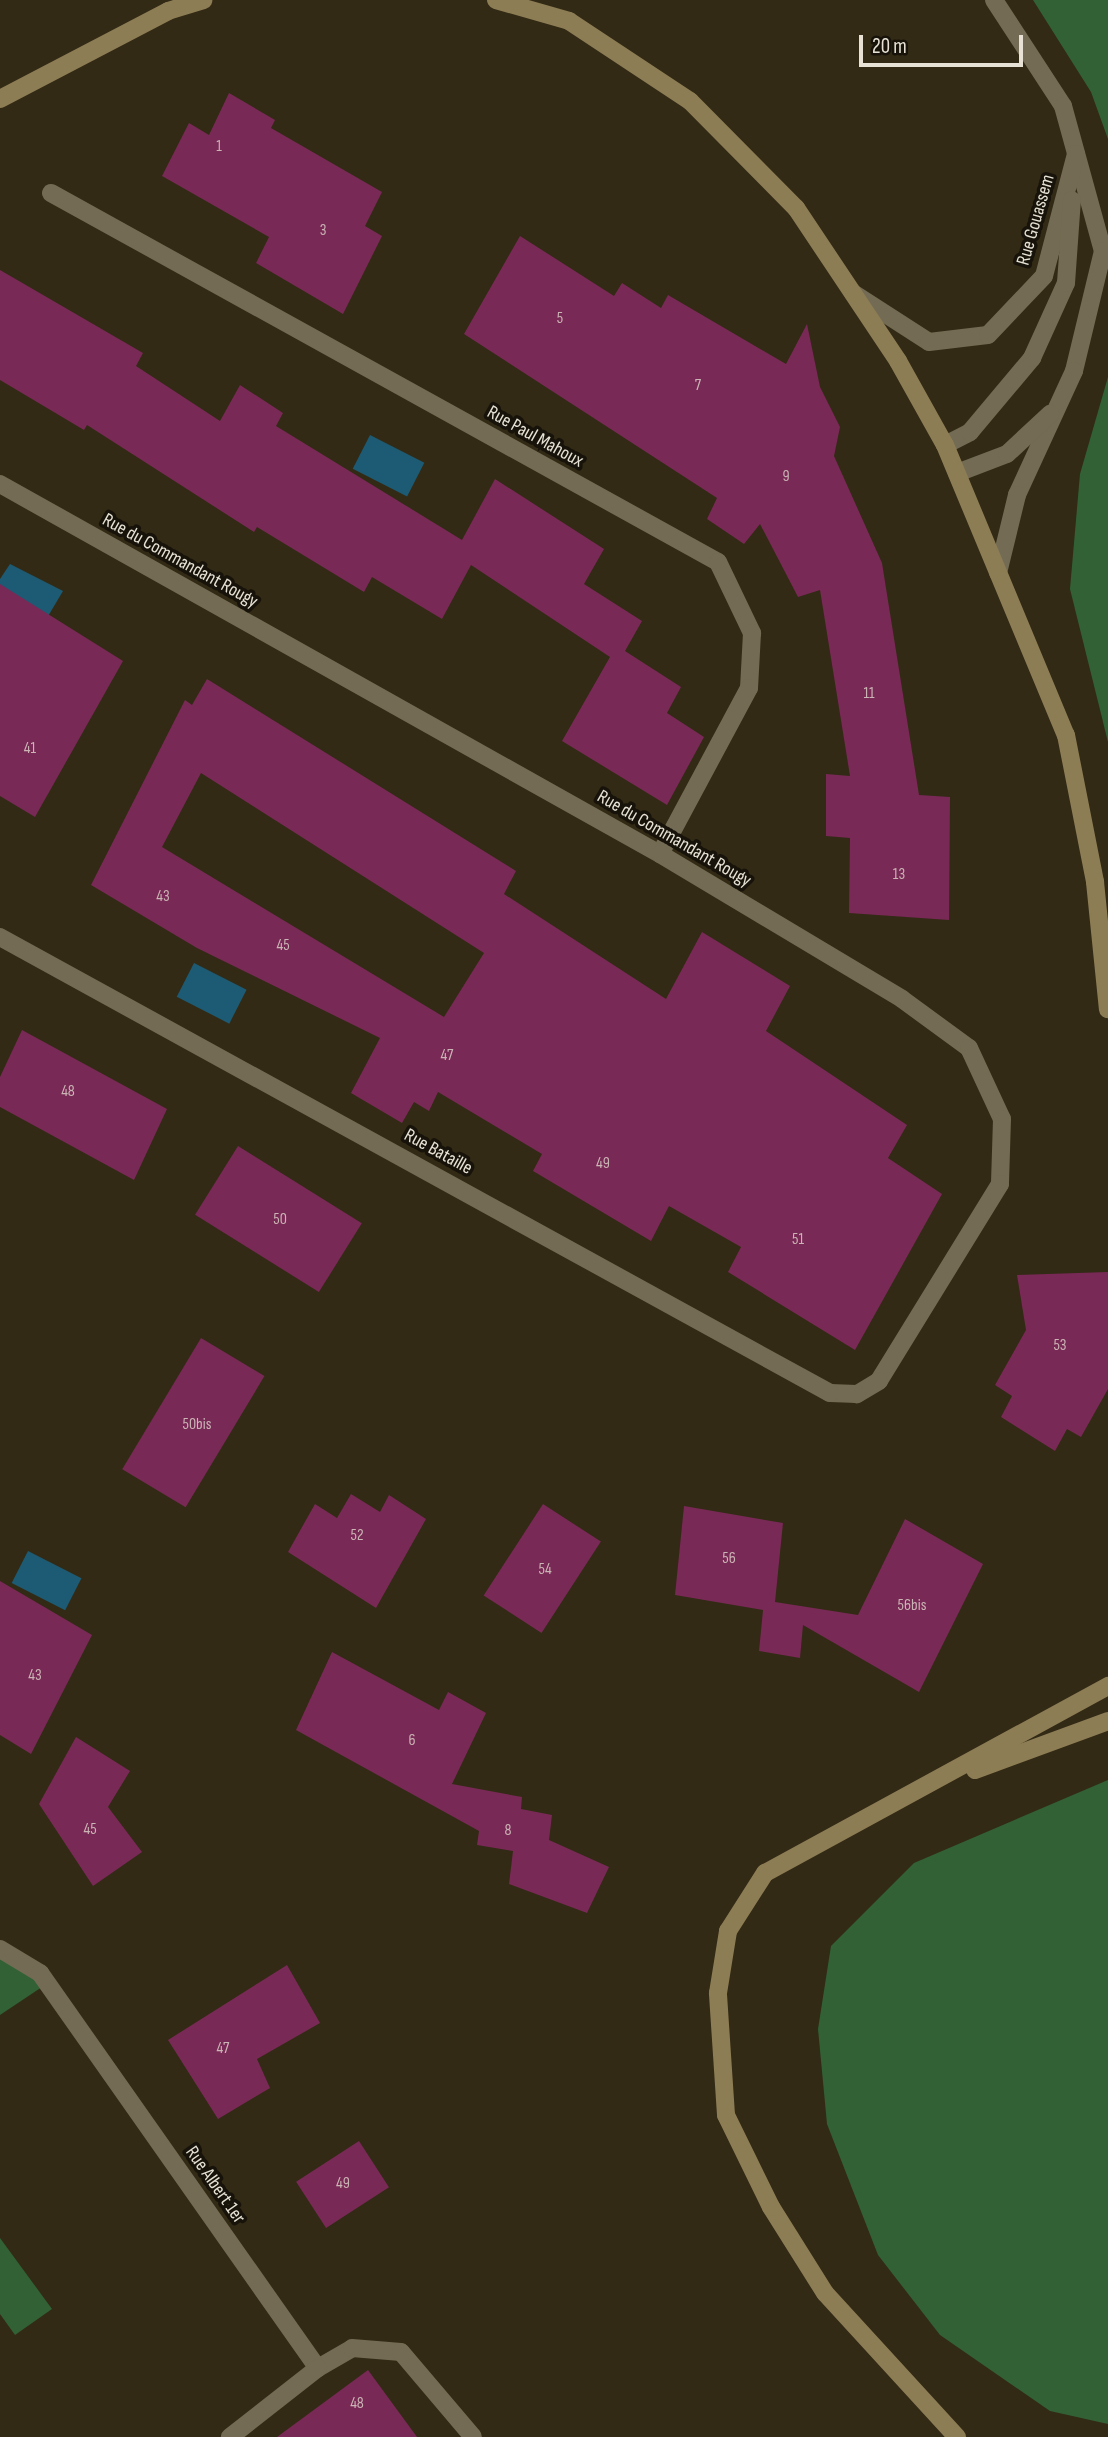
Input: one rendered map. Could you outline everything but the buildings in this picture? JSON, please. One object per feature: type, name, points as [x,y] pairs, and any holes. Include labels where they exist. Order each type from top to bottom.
[{"type":"street","points":[[0,99],[168,11],[203,0]]},
{"type":"street","points":[[496,0],[569,21],[690,102],[796,208],[853,293],[945,445],[1066,735],[1094,882],[1108,1009]]},
{"type":"street","name":"Rue Gouassem","points":[[994,0],[1063,106],[1103,251],[1074,371],[1017,495],[998,573]]},
{"type":"street","name":"Rue Gouassem","points":[[853,293],[929,342],[988,335],[1044,276],[1076,155]]},
{"type":"street","name":"Rue Gouassem","points":[[945,445],[970,432],[1032,358],[1066,283],[1076,155]]},
{"type":"street","name":"Rue Paul Mahoux","points":[[51,192],[718,562],[752,633],[749,688],[660,854]]},
{"type":"street","name":"Rue Gouassem","points":[[957,473],[1007,454],[1056,408]]},
{"type":"street","name":"Rue du Commandant Rougy","points":[[0,484],[660,854],[902,999],[969,1048],[1002,1119],[1000,1184],[880,1381],[857,1394]]},
{"type":"street","name":"Rue Bataille","points":[[0,937],[830,1393],[857,1394]]},
{"type":"street","points":[[957,2437],[825,2293],[771,2207],[726,2115],[719,2006],[728,1931],[765,1873],[835,1830],[919,1791],[1108,1686]]},
{"type":"street","points":[[919,1791],[1108,1721]]},
{"type":"street","name":"Rue Albert 1er","points":[[0,1949],[40,1973],[318,2368]]},
{"type":"street","points":[[230,2437],[318,2368],[352,2348],[401,2352],[473,2437]]},
{"type":"green space","points":[[1033,0],[1108,0],[1108,139],[1091,92]]},
{"type":"green space","points":[[1108,377],[1108,742],[1070,589],[1080,474]]},
{"type":"green space","points":[[1108,1780],[1108,2424],[1050,2411],[940,2335],[878,2255],[827,2124],[818,2029],[831,1946],[914,1863]]},
{"type":"green space","points":[[0,1949],[48,1983],[0,2015]]},
{"type":"green space","points":[[0,2238],[52,2309],[15,2335],[0,2314]]},
{"type":"water","points":[[370,435],[424,463],[407,497],[353,469]]},
{"type":"water","points":[[10,564],[63,591],[44,623],[0,601],[0,579]]},
{"type":"water","points":[[194,963],[247,990],[229,1024],[177,997]]},
{"type":"water","points":[[28,1551],[81,1578],[65,1610],[12,1583]]}]
